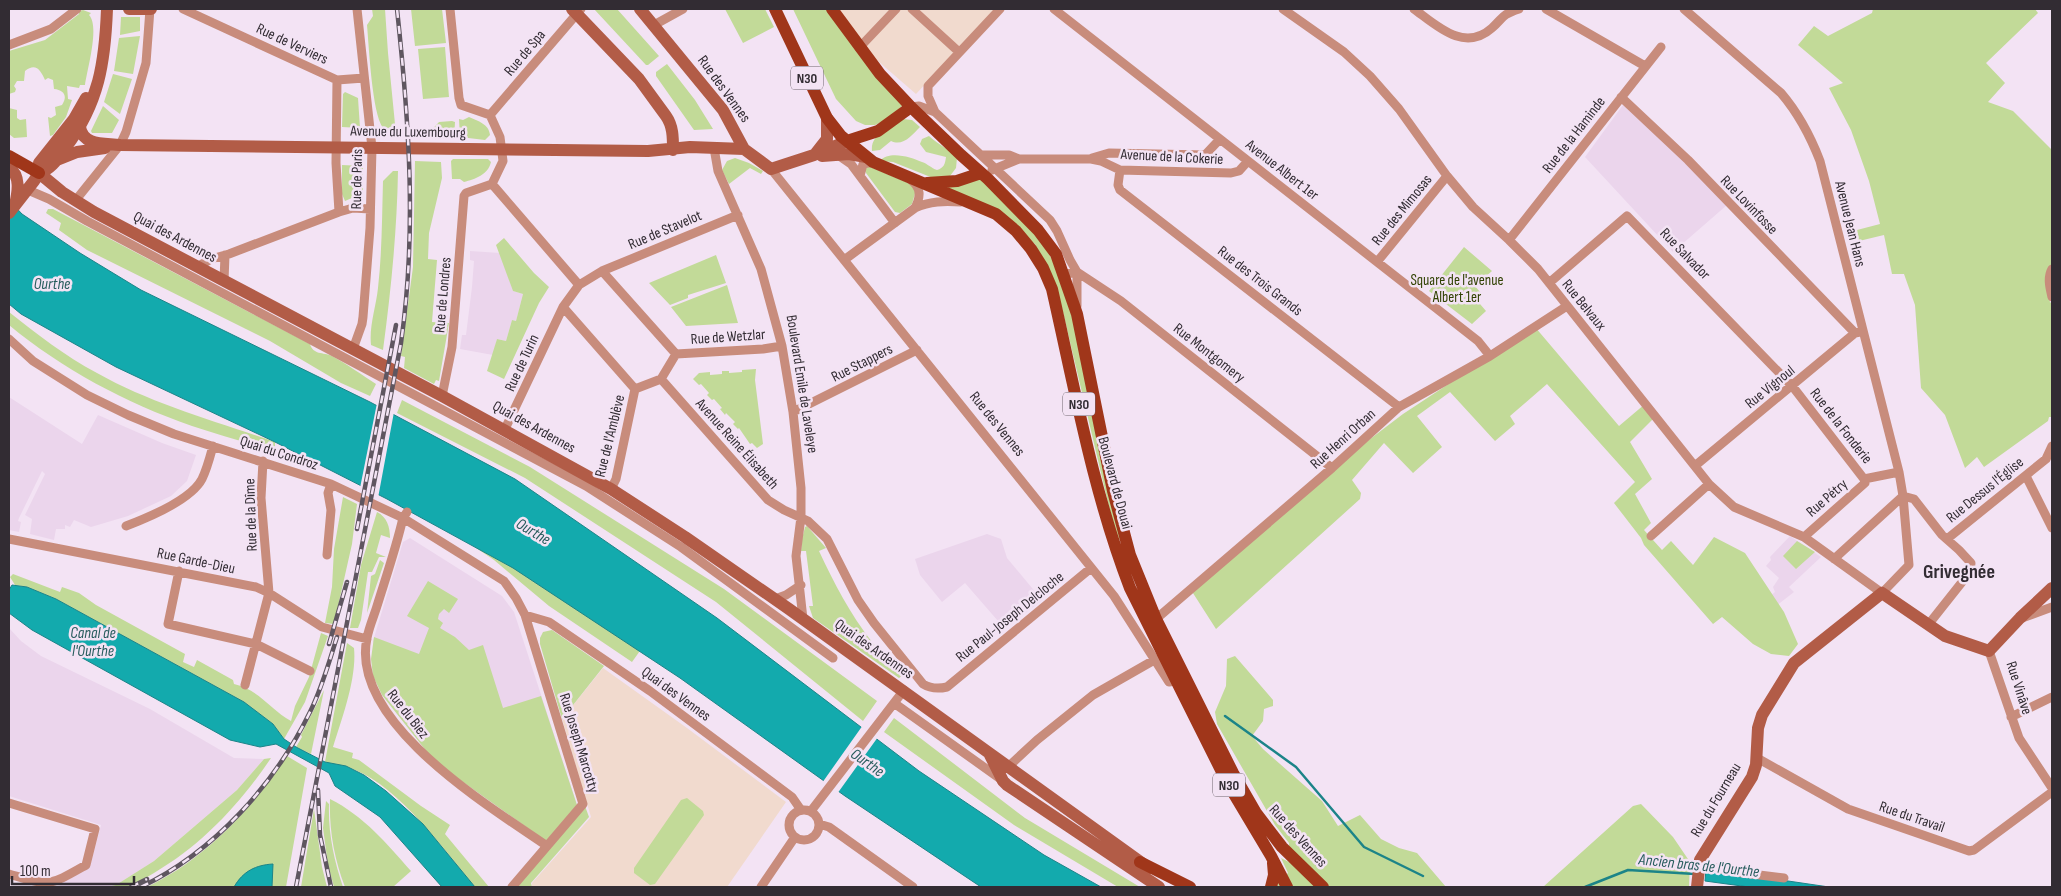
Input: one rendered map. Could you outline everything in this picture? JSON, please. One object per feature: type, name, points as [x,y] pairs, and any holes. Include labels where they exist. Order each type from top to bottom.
[{"type":"main road","name":"N30","points":[[774,9],[827,118],[846,142]]},
{"type":"main road","name":"N30","points":[[832,9],[859,48],[911,107]]},
{"type":"main road","points":[[846,142],[874,132],[911,107]]},
{"type":"main road","name":"Boulevard de Douai","points":[[911,107],[1038,230],[1056,254],[1077,314],[1113,491],[1130,555],[1156,619]]},
{"type":"main road","points":[[869,159],[868,146],[874,132]]},
{"type":"main road","name":"Boulevard de Douai","points":[[846,142],[869,159],[996,214],[1016,231],[1043,268],[1052,289],[1099,493],[1119,558],[1130,588],[1175,681]]},
{"type":"main road","points":[[947,182],[958,175],[961,162],[960,155]]},
{"type":"main road","points":[[9,158],[39,173]]},
{"type":"main road","points":[[914,180],[957,181],[981,173]]},
{"type":"main road","name":"Rue des Vennes","points":[[1156,619],[1233,773],[1256,813],[1278,843],[1323,887]]},
{"type":"main road","name":"Rue des Vennes","points":[[1175,681],[1228,784],[1271,856],[1286,887]]},
{"type":"main road","points":[[1271,856],[1274,875],[1271,887]]},
{"type":"main road","points":[[1140,862],[1190,887]]},
{"type":"street","points":[[9,45],[51,29],[77,9]]},
{"type":"street","points":[[39,173],[48,170],[57,160],[80,127],[98,85],[102,64],[107,9]]},
{"type":"street","points":[[75,201],[120,145],[142,81],[149,37],[150,9],[129,9]]},
{"type":"street","name":"Rue de Verviers","points":[[183,9],[337,80],[364,78]]},
{"type":"street","name":"Rue de Paris","points":[[353,348],[362,324],[370,228],[372,148],[357,9]]},
{"type":"street","points":[[450,9],[459,98],[462,105],[466,108],[490,116],[500,137],[503,161],[492,184],[579,285]]},
{"type":"street","name":"Rue des Vennes","points":[[640,9],[723,110],[744,149],[771,169],[1091,568],[1131,620],[1169,682],[1175,681]]},
{"type":"street","points":[[654,25],[683,9]]},
{"type":"street","points":[[859,48],[896,9]]},
{"type":"street","points":[[912,9],[958,52]]},
{"type":"street","points":[[935,112],[928,96],[928,86],[1000,9]]},
{"type":"street","name":"Avenue Albert 1er","points":[[1054,9],[1478,341],[1490,356]]},
{"type":"street","name":"Rue Belvaux","points":[[1283,9],[1344,52],[1370,76],[1399,109],[1447,176],[1473,207],[1509,240],[1549,284],[1696,465],[1709,484],[1734,507],[1804,537],[1882,593]]},
{"type":"street","points":[[1414,9],[1446,32],[1463,39],[1476,36],[1491,29],[1504,11],[1519,9]]},
{"type":"street","points":[[1546,9],[1645,66]]},
{"type":"street","name":"Avenue Jean Hans","points":[[1684,9],[1781,93],[1793,107],[1810,134],[1820,161],[1859,332],[1899,472],[1903,496],[1909,565],[1882,593]]},
{"type":"street","points":[[577,10],[639,79],[666,116],[670,122],[673,134],[673,150]]},
{"type":"street","name":"Rue de Spa","points":[[490,116],[577,10]]},
{"type":"street","name":"Rue de la Haminde","points":[[1509,240],[1661,47]]},
{"type":"street","points":[[12,209],[39,173],[40,163],[74,119],[102,64]]},
{"type":"street","points":[[337,80],[336,148],[337,204],[339,212]]},
{"type":"street","name":"Rue Lovinfosse","points":[[1621,97],[1688,160],[1859,332]]},
{"type":"street","points":[[911,107],[918,106],[935,112]]},
{"type":"street","name":"Boulevard de Douai","points":[[935,112],[1050,220],[1077,272],[1077,314]]},
{"type":"street","points":[[814,155],[827,139],[827,118]]},
{"type":"street","name":"Avenue du Luxembourg","points":[[80,127],[83,137],[89,141],[120,145],[673,150],[690,147],[744,149]]},
{"type":"street","name":"Avenue de la Cokerie","points":[[1091,159],[1108,153],[1205,156],[1220,139]]},
{"type":"street","points":[[771,169],[846,142]]},
{"type":"street","points":[[57,160],[77,152],[120,145]]},
{"type":"street","name":"Boulevard Emile de Laveleye","points":[[714,148],[718,171],[760,268],[782,346],[793,412],[801,488],[801,517],[796,548],[803,619]]},
{"type":"street","points":[[814,155],[837,154],[869,159]]},
{"type":"street","points":[[837,154],[848,161],[895,223]]},
{"type":"street","name":"Avenue de la Cokerie","points":[[981,155],[1009,155],[1019,159],[1091,159],[1101,161],[1120,170],[1231,174],[1239,171],[1248,161]]},
{"type":"street","points":[[9,158],[17,177],[18,193],[12,209]]},
{"type":"street","points":[[860,176],[863,164],[869,159]]},
{"type":"street","name":"Avenue de la Cokerie","points":[[981,173],[996,170],[1019,159]]},
{"type":"street","name":"Rue des Trois Grands","points":[[1120,170],[1120,190],[1399,407]]},
{"type":"street","name":"Quai des Ardennes","points":[[39,173],[75,201],[505,429],[611,489],[775,599],[988,750],[1140,862],[1178,887]]},
{"type":"street","name":"Rue des Mimosas","points":[[1377,262],[1447,176]]},
{"type":"street","points":[[844,260],[915,208],[919,199],[919,192],[914,180]]},
{"type":"street","name":"Rue de Londres","points":[[442,396],[452,348],[464,196],[476,188],[492,184]]},
{"type":"street","name":"Quai des Ardennes","points":[[28,190],[49,199],[586,486],[681,547],[833,658]]},
{"type":"street","name":"Boulevard de Douai","points":[[915,208],[926,203],[939,201],[968,202]]},
{"type":"street","points":[[197,267],[211,258],[225,255],[339,212],[353,208],[370,209]]},
{"type":"street","name":"Rue de Stavelot","points":[[602,271],[738,215]]},
{"type":"street","name":"Rue Salvador","points":[[1549,284],[1627,216],[1793,387]]},
{"type":"street","points":[[224,281],[225,255]]},
{"type":"street","points":[[2052,269],[2049,285],[2052,297]]},
{"type":"street","points":[[602,271],[676,354],[661,380],[635,389],[563,307],[579,285],[602,271]]},
{"type":"street","points":[[1064,274],[1077,272]]},
{"type":"street","name":"Rue Montgomery","points":[[1077,272],[1121,300],[1332,468]]},
{"type":"street","name":"Rue Henri Orban","points":[[1156,619],[1332,468],[1399,407],[1490,356],[1566,306]]},
{"type":"street","name":"Rue de Turin","points":[[505,429],[563,307]]},
{"type":"street","name":"Rue Vignoul","points":[[1696,465],[1859,332]]},
{"type":"street","name":"Quai du Condroz","points":[[9,339],[33,361],[87,394],[128,415],[174,434],[331,484],[405,515],[504,581],[525,615]]},
{"type":"street","name":"Rue de Wetzlar","points":[[676,354],[763,349],[782,346]]},
{"type":"street","name":"Rue Stappers","points":[[793,412],[917,350]]},
{"type":"street","name":"Avenue Reine Élisabeth","points":[[661,380],[768,500],[784,510],[801,517]]},
{"type":"street","name":"Rue de la Fonderie","points":[[1793,387],[1864,479],[1899,472]]},
{"type":"street","name":"Rue de l'Amblève","points":[[611,489],[616,479],[635,389]]},
{"type":"street","points":[[126,526],[167,508],[192,490],[201,480],[213,446]]},
{"type":"street","name":"Rue Dessus l'Église","points":[[1928,625],[1970,572],[1971,568],[1969,560],[1947,539],[2046,459],[2052,446]]},
{"type":"street","name":"Rue de la Dîme","points":[[245,685],[269,593],[261,498],[263,461]]},
{"type":"street","points":[[2026,476],[2052,528]]},
{"type":"street","name":"Rue Pétry","points":[[1804,537],[1865,483],[1864,479]]},
{"type":"street","points":[[327,556],[331,510],[328,493],[331,484]]},
{"type":"street","points":[[1651,536],[1709,484]]},
{"type":"street","points":[[1834,559],[1903,496],[1914,500],[1947,539]]},
{"type":"street","name":"Rue du Biez","points":[[405,515],[366,639],[369,679],[375,694],[388,714],[421,753],[456,782],[547,846]]},
{"type":"street","name":"Rue Paul-Joseph Delcloche","points":[[801,517],[808,521],[827,540],[858,600],[874,623],[923,684],[938,689],[947,687],[1091,568]]},
{"type":"street","name":"Rue Garde-Dieu","points":[[9,539],[256,587],[269,593],[322,627],[366,639]]},
{"type":"street","points":[[179,571],[168,624],[256,644],[310,671]]},
{"type":"street","points":[[775,599],[786,595],[801,585]]},
{"type":"street","points":[[1989,652],[2020,618],[2052,588]]},
{"type":"street","name":"Rue Vinâve","points":[[1882,593],[1945,636],[1989,652],[2019,738],[2052,788]]},
{"type":"street","name":"Rue du Fourneau","points":[[1697,885],[1702,856],[1752,777],[1757,758],[1758,728],[1762,715],[1794,663],[1882,593]]},
{"type":"street","points":[[2020,618],[2052,607]]},
{"type":"street","name":"Quai des Vennes","points":[[525,615],[549,622],[650,691],[792,797],[800,810]]},
{"type":"street","name":"Rue Joseph Marcotty","points":[[512,887],[583,804],[525,615]]},
{"type":"street","points":[[1009,766],[1037,740],[1092,695],[1156,659]]},
{"type":"street","points":[[812,811],[904,690]]},
{"type":"street","points":[[2011,717],[2052,696]]},
{"type":"street","name":"Quai des Ardennes","points":[[894,703],[1159,887]]},
{"type":"street","name":"Quai des Ardennes","points":[[988,750],[1004,781]]},
{"type":"street","name":"Rue du Travail","points":[[1757,758],[1854,812],[1969,851],[1974,850],[2052,792]]},
{"type":"street","points":[[9,803],[95,829],[86,865],[56,882],[44,884],[9,874]]},
{"type":"street","points":[[800,810],[812,811],[818,818],[818,832],[812,838],[803,840],[795,837],[789,830],[788,823],[791,816],[800,810]]},
{"type":"street","points":[[819,824],[829,827],[912,887]]},
{"type":"street","points":[[761,887],[795,837]]},
{"type":"street","points":[[1699,866],[1784,878]]},
{"type":"shaded area","points":[[838,9],[995,9],[916,94],[871,55]]},
{"type":"shaded area","points":[[1623,105],[1727,205],[1673,252],[1585,157]]},
{"type":"shaded area","points":[[470,251],[500,253],[513,291],[523,294],[516,321],[512,320],[506,341],[497,339],[493,355],[460,349],[462,335],[466,335],[472,287],[474,261],[470,260]]},
{"type":"shaded area","points":[[9,397],[82,444],[98,415],[162,443],[196,455],[187,481],[171,496],[128,516],[91,527],[74,520],[70,527],[65,525],[65,529],[56,529],[54,540],[30,534],[32,519],[25,515],[45,474],[42,471],[19,518],[18,521],[21,522],[19,532],[9,530]]},
{"type":"shaded area","points":[[987,534],[1001,539],[1007,558],[1042,600],[1005,629],[965,583],[942,602],[920,575],[915,559]]},
{"type":"shaded area","points":[[1790,536],[1821,557],[1789,587],[1794,592],[1776,606],[1770,596],[1775,592],[1773,587],[1779,578],[1766,566],[1771,560],[1770,557]]},
{"type":"shaded area","points":[[410,538],[502,596],[514,612],[577,805],[546,841],[435,762],[382,695],[373,641],[403,542]]},
{"type":"shaded area","points":[[9,628],[21,641],[41,656],[150,709],[234,758],[264,759],[237,790],[154,861],[116,885],[107,887],[58,887],[67,879],[90,867],[101,825],[9,796]]},
{"type":"shaded area","points":[[603,668],[786,802],[727,887],[532,887],[532,883],[591,817],[562,719]]},
{"type":"green space","points":[[372,9],[385,9],[395,124],[391,128],[383,128],[376,109],[367,25],[373,16]]},
{"type":"green space","points":[[411,9],[442,9],[446,43],[415,46]]},
{"type":"green space","points":[[594,9],[617,9],[659,56],[646,65]]},
{"type":"green space","points":[[725,9],[765,9],[774,27],[743,43]]},
{"type":"green space","points":[[793,9],[827,9],[863,59],[903,105],[888,119],[875,125],[865,125],[856,121],[836,99]]},
{"type":"green space","points":[[1873,9],[2035,9],[2038,13],[1986,63],[2005,83],[1988,102],[2013,111],[2052,150],[2052,274],[2047,271],[2050,303],[2052,301],[2052,417],[2049,417],[2048,421],[1984,467],[1977,457],[1965,468],[1945,415],[1921,388],[1915,305],[1904,274],[1892,274],[1884,235],[1859,241],[1857,230],[1880,224],[1869,181],[1851,130],[1829,88],[1843,83],[1798,45],[1814,26],[1828,36],[1872,13]]},
{"type":"green space","points":[[83,10],[91,13],[89,15],[93,28],[92,48],[85,85],[80,85],[79,88],[67,86],[68,99],[72,100],[66,117],[53,135],[50,136],[48,117],[51,118],[56,115],[55,107],[62,105],[65,96],[63,92],[54,89],[53,80],[48,78],[45,80],[38,69],[32,67],[25,71],[24,81],[17,81],[14,86],[15,92],[9,94],[9,51],[45,40],[79,14],[79,11]]},
{"type":"green space","points":[[121,17],[140,17],[140,31],[120,35]]},
{"type":"green space","points":[[140,36],[133,74],[114,71],[119,38]]},
{"type":"green space","points":[[445,47],[449,97],[423,99],[418,49]]},
{"type":"green space","points":[[667,64],[695,100],[713,129],[694,130],[656,76],[656,72]]},
{"type":"green space","points":[[113,74],[132,79],[120,114],[104,102]]},
{"type":"green space","points":[[345,92],[358,98],[360,128],[342,127],[343,94]]},
{"type":"green space","points":[[103,106],[119,120],[112,133],[92,133],[91,131]]},
{"type":"green space","points":[[9,108],[17,110],[17,118],[20,120],[26,119],[27,137],[14,138],[9,134]]},
{"type":"green space","points":[[469,117],[488,128],[490,135],[485,140],[460,137],[459,119],[463,120]]},
{"type":"green space","points":[[903,119],[912,120],[920,127],[903,141],[891,141],[880,150],[872,151],[874,140],[887,128]]},
{"type":"green space","points":[[439,122],[455,122],[454,139],[429,137],[427,135]]},
{"type":"green space","points":[[929,136],[957,158],[956,168],[950,176],[933,178],[893,162],[880,161],[894,155],[917,160],[937,170],[941,168],[946,157],[926,152],[920,144],[922,139]]},
{"type":"green space","points":[[735,158],[763,171],[761,174],[750,168],[729,184],[722,170],[727,161]]},
{"type":"green space","points":[[453,159],[488,159],[491,162],[484,173],[477,178],[464,182],[460,179],[452,179],[451,161]]},
{"type":"green space","points":[[415,161],[441,162],[442,178],[429,233],[428,259],[437,260],[432,322],[449,323],[439,381],[436,380],[434,384],[404,368],[405,357],[401,356],[413,267]]},
{"type":"green space","points":[[342,165],[363,166],[363,192],[345,201],[342,194]]},
{"type":"green space","points":[[868,166],[911,184],[916,190],[912,204],[900,213],[895,212],[866,173],[864,169]]},
{"type":"green space","points":[[393,171],[398,171],[396,216],[383,350],[371,345],[371,331],[379,275],[383,181]]},
{"type":"green space","points":[[981,178],[1040,237],[1066,286],[1127,552],[1115,532],[1062,308],[1035,244],[944,187]]},
{"type":"green space","points":[[48,209],[53,209],[310,344],[311,348],[316,352],[338,359],[376,384],[370,396],[341,383],[270,341],[87,250],[59,230],[61,223],[46,213]]},
{"type":"green space","points":[[504,238],[534,273],[549,287],[539,303],[504,379],[487,371],[497,339],[506,341],[512,320],[516,321],[523,294],[513,291],[496,245]]},
{"type":"green space","name":"Square de l'avenue Albert 1er","points":[[1464,247],[1492,271],[1475,286],[1480,292],[1474,297],[1486,311],[1472,324],[1429,291]]},
{"type":"green space","points":[[716,255],[726,283],[688,295],[688,298],[670,305],[649,283]]},
{"type":"green space","points":[[727,285],[738,323],[686,326],[671,307]]},
{"type":"green space","points":[[9,312],[62,352],[118,384],[162,403],[275,442],[275,448],[294,457],[192,426],[119,396],[73,370],[29,341],[9,325]]},
{"type":"green space","points":[[1535,327],[1619,426],[1645,404],[1655,417],[1630,442],[1652,479],[1635,494],[1651,523],[1644,530],[1662,550],[1671,541],[1693,565],[1714,537],[1745,553],[1784,612],[1798,644],[1789,656],[1771,654],[1753,644],[1722,617],[1713,624],[1644,545],[1641,538],[1614,503],[1635,482],[1547,384],[1510,416],[1515,424],[1495,441],[1450,392],[1417,416],[1442,447],[1413,473],[1384,443],[1352,480],[1361,493],[1360,499],[1216,629],[1191,590],[1332,468],[1403,414]]},
{"type":"green space","points":[[756,369],[755,380],[763,444],[757,448],[752,443],[750,444],[739,428],[733,424],[735,422],[726,413],[725,415],[714,399],[712,400],[707,395],[709,393],[701,384],[699,385],[693,379],[699,373],[710,372],[710,375],[722,374],[722,371],[729,371],[729,373]]},
{"type":"green space","points":[[402,400],[530,467],[724,589],[877,701],[863,721],[716,602],[525,478],[397,413]]},
{"type":"green space","points":[[343,497],[357,504],[352,544],[334,624],[325,623],[332,587],[334,549]]},
{"type":"green space","points":[[377,512],[387,523],[390,538],[381,535],[376,553],[386,557],[379,557],[372,572],[368,572],[361,620],[358,628],[350,628],[361,565]]},
{"type":"green space","points":[[807,526],[826,548],[819,551],[857,620],[872,642],[897,671],[901,669],[905,674],[899,678],[813,618],[809,606],[813,606],[806,551],[801,551],[802,539],[805,527]]},
{"type":"green space","points":[[457,535],[559,592],[642,648],[632,662],[549,606],[494,560]]},
{"type":"green space","points":[[1797,541],[1815,552],[1796,569],[1783,556]]},
{"type":"green space","points":[[380,560],[384,563],[367,613],[371,576],[375,574]]},
{"type":"green space","points":[[13,574],[60,592],[62,587],[79,593],[96,605],[185,654],[183,662],[194,667],[197,660],[233,680],[234,684],[250,690],[291,721],[295,706],[309,677],[321,633],[328,636],[305,702],[284,739],[273,724],[244,702],[56,599],[27,587],[15,585],[10,577]]},
{"type":"green space","points":[[428,581],[458,599],[449,613],[444,609],[439,614],[438,619],[443,623],[440,628],[455,637],[469,650],[483,645],[503,708],[541,696],[577,805],[546,841],[435,762],[382,695],[373,676],[371,659],[374,637],[419,654],[429,628],[407,616]]},
{"type":"green space","points":[[552,630],[604,666],[562,719],[540,644],[543,632]]},
{"type":"green space","points":[[347,643],[354,648],[353,672],[348,698],[333,747],[353,753],[352,758],[359,760],[450,825],[445,834],[489,887],[475,887],[420,821],[388,790],[372,778],[355,770],[325,762]]},
{"type":"green space","points":[[1235,656],[1273,700],[1273,706],[1264,709],[1263,721],[1252,736],[1263,749],[1322,801],[1338,826],[1360,815],[1381,839],[1399,848],[1417,853],[1446,887],[1276,887],[1280,880],[1288,873],[1281,858],[1289,862],[1289,843],[1275,825],[1217,724],[1215,712],[1226,686],[1227,659]]},
{"type":"green space","points":[[324,690],[311,754],[296,747]]},
{"type":"green space","points":[[894,718],[1025,818],[1140,887],[1118,887],[1014,825],[884,732]]},
{"type":"green space","points":[[287,756],[307,768],[286,887],[147,887],[168,876],[188,862],[226,831],[259,795]]},
{"type":"green space","points":[[271,758],[233,807],[188,850],[172,862],[133,884],[126,887],[107,887],[116,885],[154,861],[237,790],[264,759]]},
{"type":"green space","points":[[687,798],[703,811],[704,815],[655,884],[650,885],[634,873],[634,868],[681,800]]},
{"type":"green space","points":[[330,799],[364,822],[411,871],[393,887],[345,887],[333,844],[330,822]]},
{"type":"green space","points":[[326,801],[329,804],[332,846],[343,887],[334,887],[328,865],[323,828]]},
{"type":"green space","points":[[1641,804],[1673,837],[1690,862],[1689,887],[1543,887],[1633,806]]},
{"type":"green space","points":[[585,806],[589,817],[531,883],[532,887],[516,887]]},
{"type":"green space","points":[[314,809],[322,867],[327,887],[301,887]]},
{"type":"water","name":"Ourthe","points":[[9,200],[22,214],[80,253],[141,290],[370,402],[515,479],[717,618],[919,771],[1044,855],[1101,887],[981,887],[845,796],[680,678],[513,568],[387,499],[275,442],[116,367],[21,314],[9,304]]},
{"type":"water","name":"Canal de l'Ourthe","points":[[12,585],[27,587],[56,599],[244,702],[273,724],[284,739],[296,747],[325,762],[346,766],[364,775],[386,791],[423,824],[475,887],[442,887],[380,817],[335,786],[329,773],[276,744],[260,747],[230,740],[32,630],[9,613],[9,590]]},
{"type":"water","points":[[273,864],[272,887],[234,887],[251,870]]},
{"type":"water","points":[[1706,869],[1829,887],[1749,887],[1705,881]]},
{"type":"pier","points":[[377,403],[394,412],[378,498],[360,488]]},
{"type":"pier","points":[[863,725],[878,737],[837,794],[822,783]]},
{"type":"waterway","points":[[1225,716],[1296,767],[1364,847],[1423,876]]},
{"type":"waterway","name":"Ancien bras de l'Ourthe","points":[[1585,887],[1628,870],[1695,874]]},
{"type":"railway","points":[[296,887],[401,343],[406,301],[410,218],[408,134],[397,9]]},
{"type":"railway","points":[[357,529],[396,325]]},
{"type":"railway","points":[[329,644],[347,582]]},
{"type":"railway","points":[[141,887],[193,855],[240,813],[260,790],[296,739],[310,712],[322,684],[337,637]]},
{"type":"railway","points":[[318,790],[320,835],[331,887]]},
{"type":"railway","points":[[131,887],[147,879]]},
{"type":"district","name":"Grivegnée","points":[[1959,572]]}]
